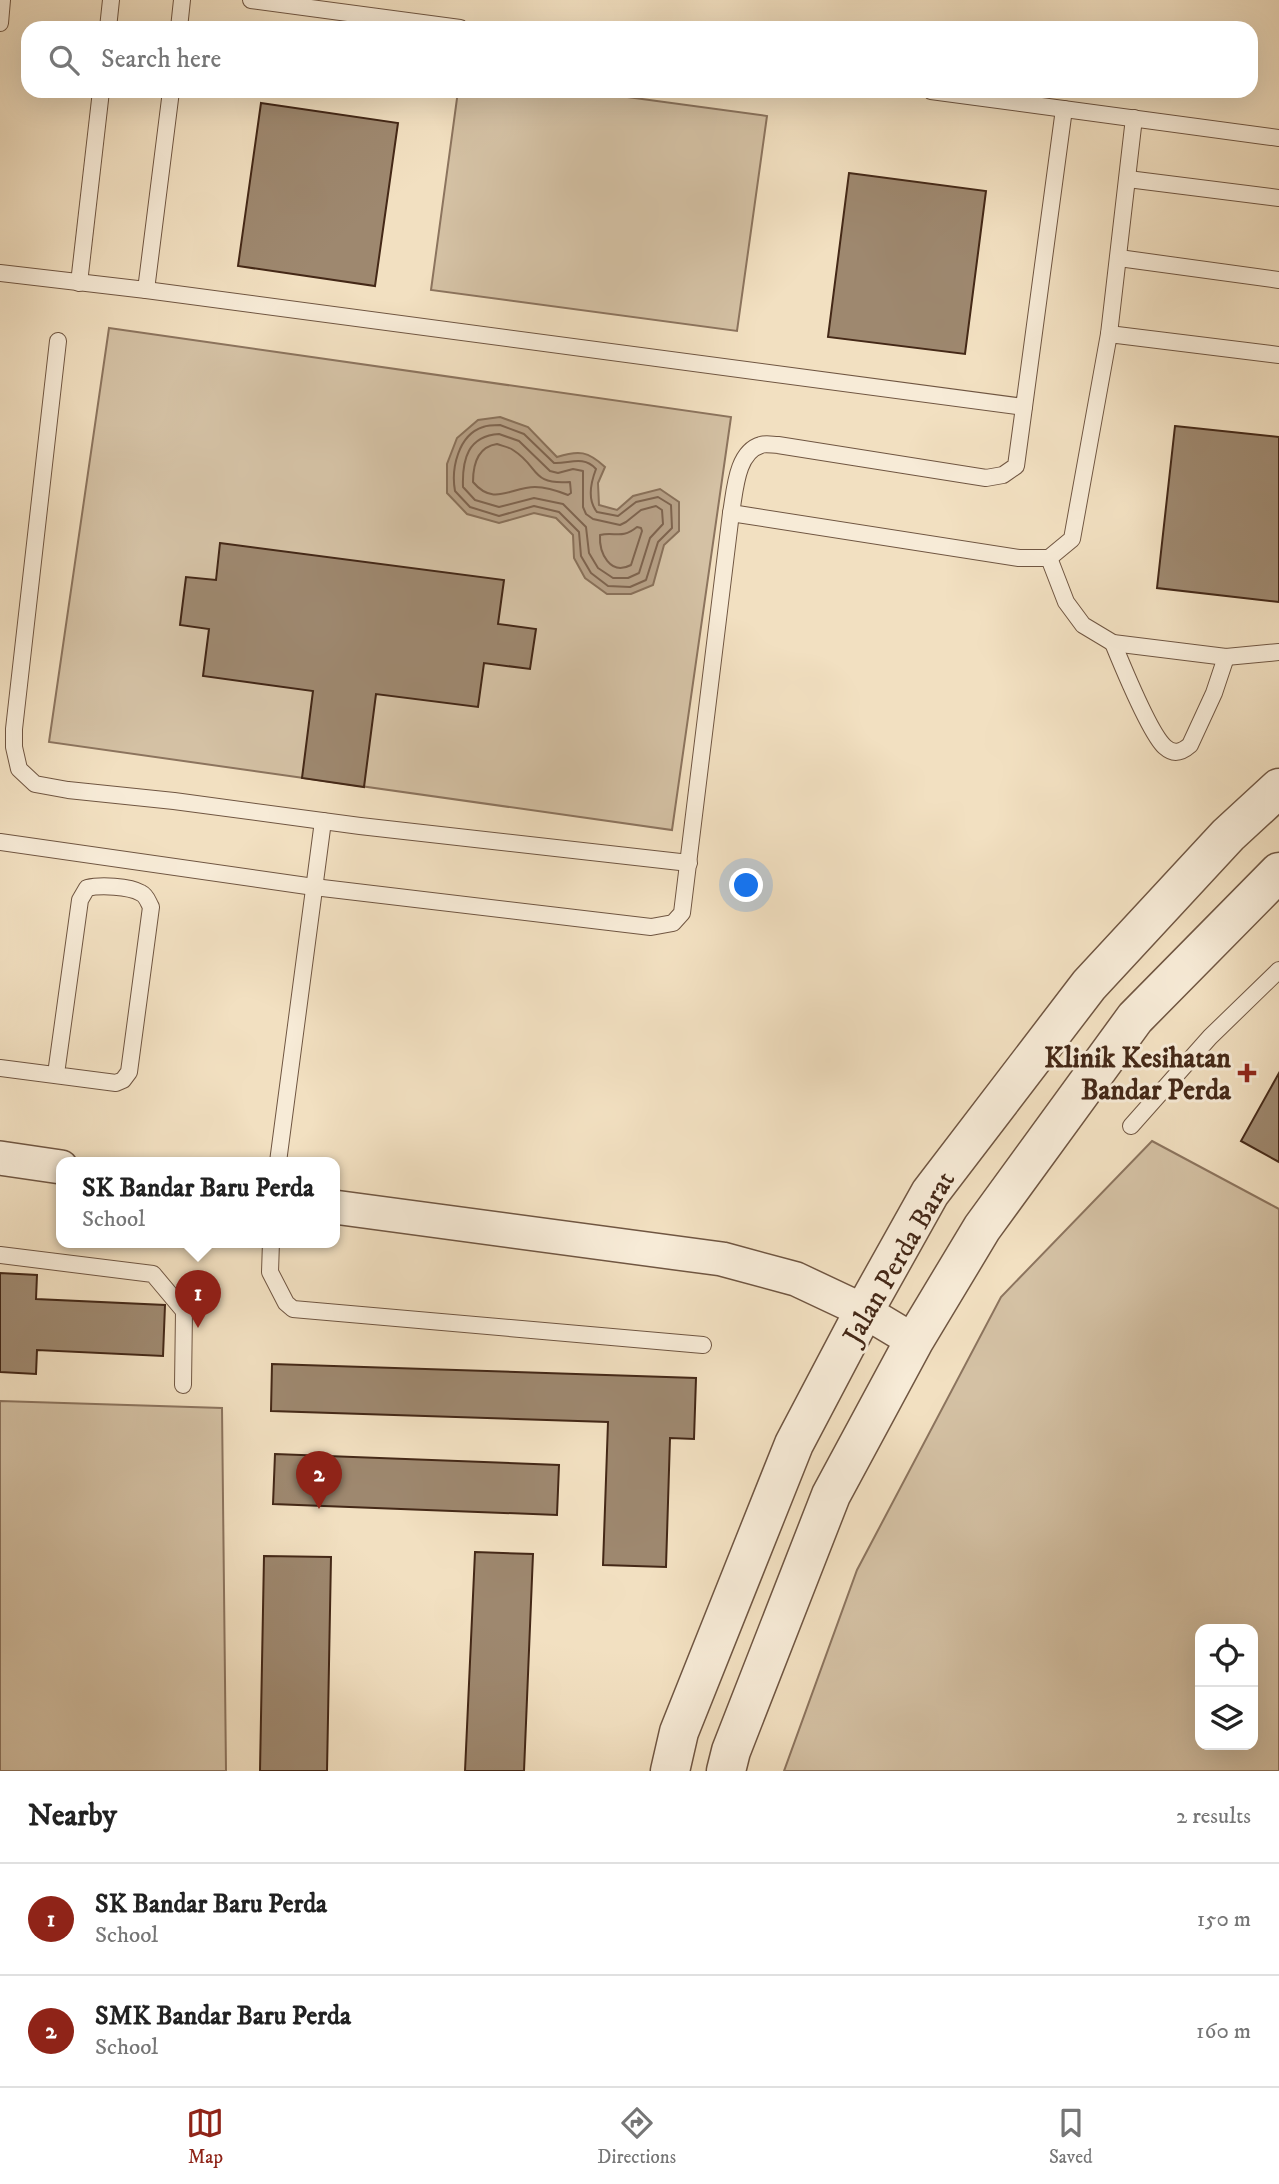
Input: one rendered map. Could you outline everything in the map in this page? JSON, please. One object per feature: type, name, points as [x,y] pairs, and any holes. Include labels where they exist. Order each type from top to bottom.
[{"type":"street","name":"Jalan Perda Barat","points":[[670,1771],[679,1732],[794,1444],[930,1193],[1089,985],[1228,835],[1279,788]]},
{"type":"street","name":"Jalan Perda Barat","points":[[726,1771],[731,1751],[831,1495],[914,1341],[982,1228],[1135,1018],[1279,872]]},
{"type":"street","points":[[0,1158],[56,1166]]},
{"type":"street","points":[[340,1208],[722,1259],[796,1279],[864,1311],[914,1341]]},
{"type":"lane","points":[[0,23],[2,0]]},
{"type":"lane","points":[[109,21],[111,0]]},
{"type":"lane","points":[[179,21],[182,0]]},
{"type":"lane","points":[[251,0],[408,21]]},
{"type":"lane","points":[[79,283],[100,98]]},
{"type":"lane","points":[[146,290],[170,98]]},
{"type":"lane","points":[[983,98],[1279,138]]},
{"type":"lane","points":[[0,842],[314,887],[651,927],[673,923],[682,913],[731,513],[739,471],[747,454],[761,445],[778,445],[986,478],[1003,475],[1016,466],[1064,109]]},
{"type":"lane","points":[[731,513],[1019,558],[1049,558],[1072,539],[1109,334],[1134,118]]},
{"type":"lane","points":[[1128,179],[1279,198]]},
{"type":"lane","points":[[1119,258],[1279,280]]},
{"type":"lane","points":[[0,273],[1024,407]]},
{"type":"lane","points":[[1109,334],[1279,355]]},
{"type":"lane","points":[[58,341],[14,729],[14,747],[19,769],[35,784],[323,821],[689,863]]},
{"type":"lane","points":[[1049,558],[1066,602],[1083,625],[1113,643],[1226,657],[1279,652]]},
{"type":"lane","points":[[1113,643],[1151,725],[1166,748],[1175,752],[1184,751],[1189,745],[1207,711],[1226,657]]},
{"type":"lane","points":[[279,1157],[323,821]]},
{"type":"lane","points":[[0,1068],[116,1083],[123,1080],[129,1072],[151,907],[145,896],[138,891],[99,886],[87,888],[80,900],[56,1074]]},
{"type":"lane","points":[[1132,1126],[1210,1037],[1279,970]]},
{"type":"lane","points":[[271,1248],[270,1272],[286,1303],[293,1309],[703,1345]]},
{"type":"lane","points":[[0,1255],[153,1274],[184,1311],[183,1385]]},
{"type":"shaded area","points":[[457,98],[635,98],[767,116],[737,331],[431,290]]},
{"type":"shaded area","points":[[109,328],[731,417],[672,830],[49,742]]},
{"type":"shaded area","points":[[1152,1141],[1279,1209],[1279,1771],[784,1771],[857,1570],[1001,1297]]},
{"type":"shaded area","points":[[0,1401],[222,1408],[226,1771],[0,1771]]},
{"type":"water","points":[[500,417],[528,427],[557,457],[583,453],[605,467],[598,483],[599,505],[617,510],[633,496],[660,489],[679,502],[679,531],[664,545],[653,585],[631,594],[607,594],[585,578],[574,558],[573,535],[556,518],[534,513],[499,523],[467,514],[447,493],[447,464],[457,438],[478,420]]},
{"type":"building","points":[[261,103],[398,123],[375,286],[238,266]]},
{"type":"building","points":[[849,173],[986,191],[965,354],[828,337]]},
{"type":"building","points":[[1175,426],[1279,437],[1279,602],[1157,588]]},
{"type":"building","points":[[220,543],[504,580],[498,624],[536,629],[530,669],[484,663],[478,707],[376,694],[364,787],[302,778],[313,691],[203,676],[209,629],[180,625],[186,577],[216,580]]},
{"type":"building","points":[[1279,1073],[1279,1162],[1241,1141]]},
{"type":"building","points":[[0,1273],[37,1275],[36,1299],[165,1305],[163,1356],[37,1350],[36,1374],[0,1372]]},
{"type":"building","points":[[272,1364],[696,1378],[694,1439],[670,1438],[666,1567],[603,1565],[608,1422],[271,1411]]},
{"type":"building","points":[[275,1454],[559,1465],[557,1515],[273,1504]]},
{"type":"building","points":[[475,1552],[533,1554],[524,1771],[465,1771]]},
{"type":"building","points":[[264,1556],[331,1557],[327,1771],[260,1771]]},
{"type":"place","name":"Klinik Kesihatan Bandar Perda","points":[[1247,1073]]},
{"type":"place","name":"SK Bandar Baru Perda","points":[[198,1328]]},
{"type":"place","name":"SMK Bandar Baru Perda","points":[[319,1509]]}]
